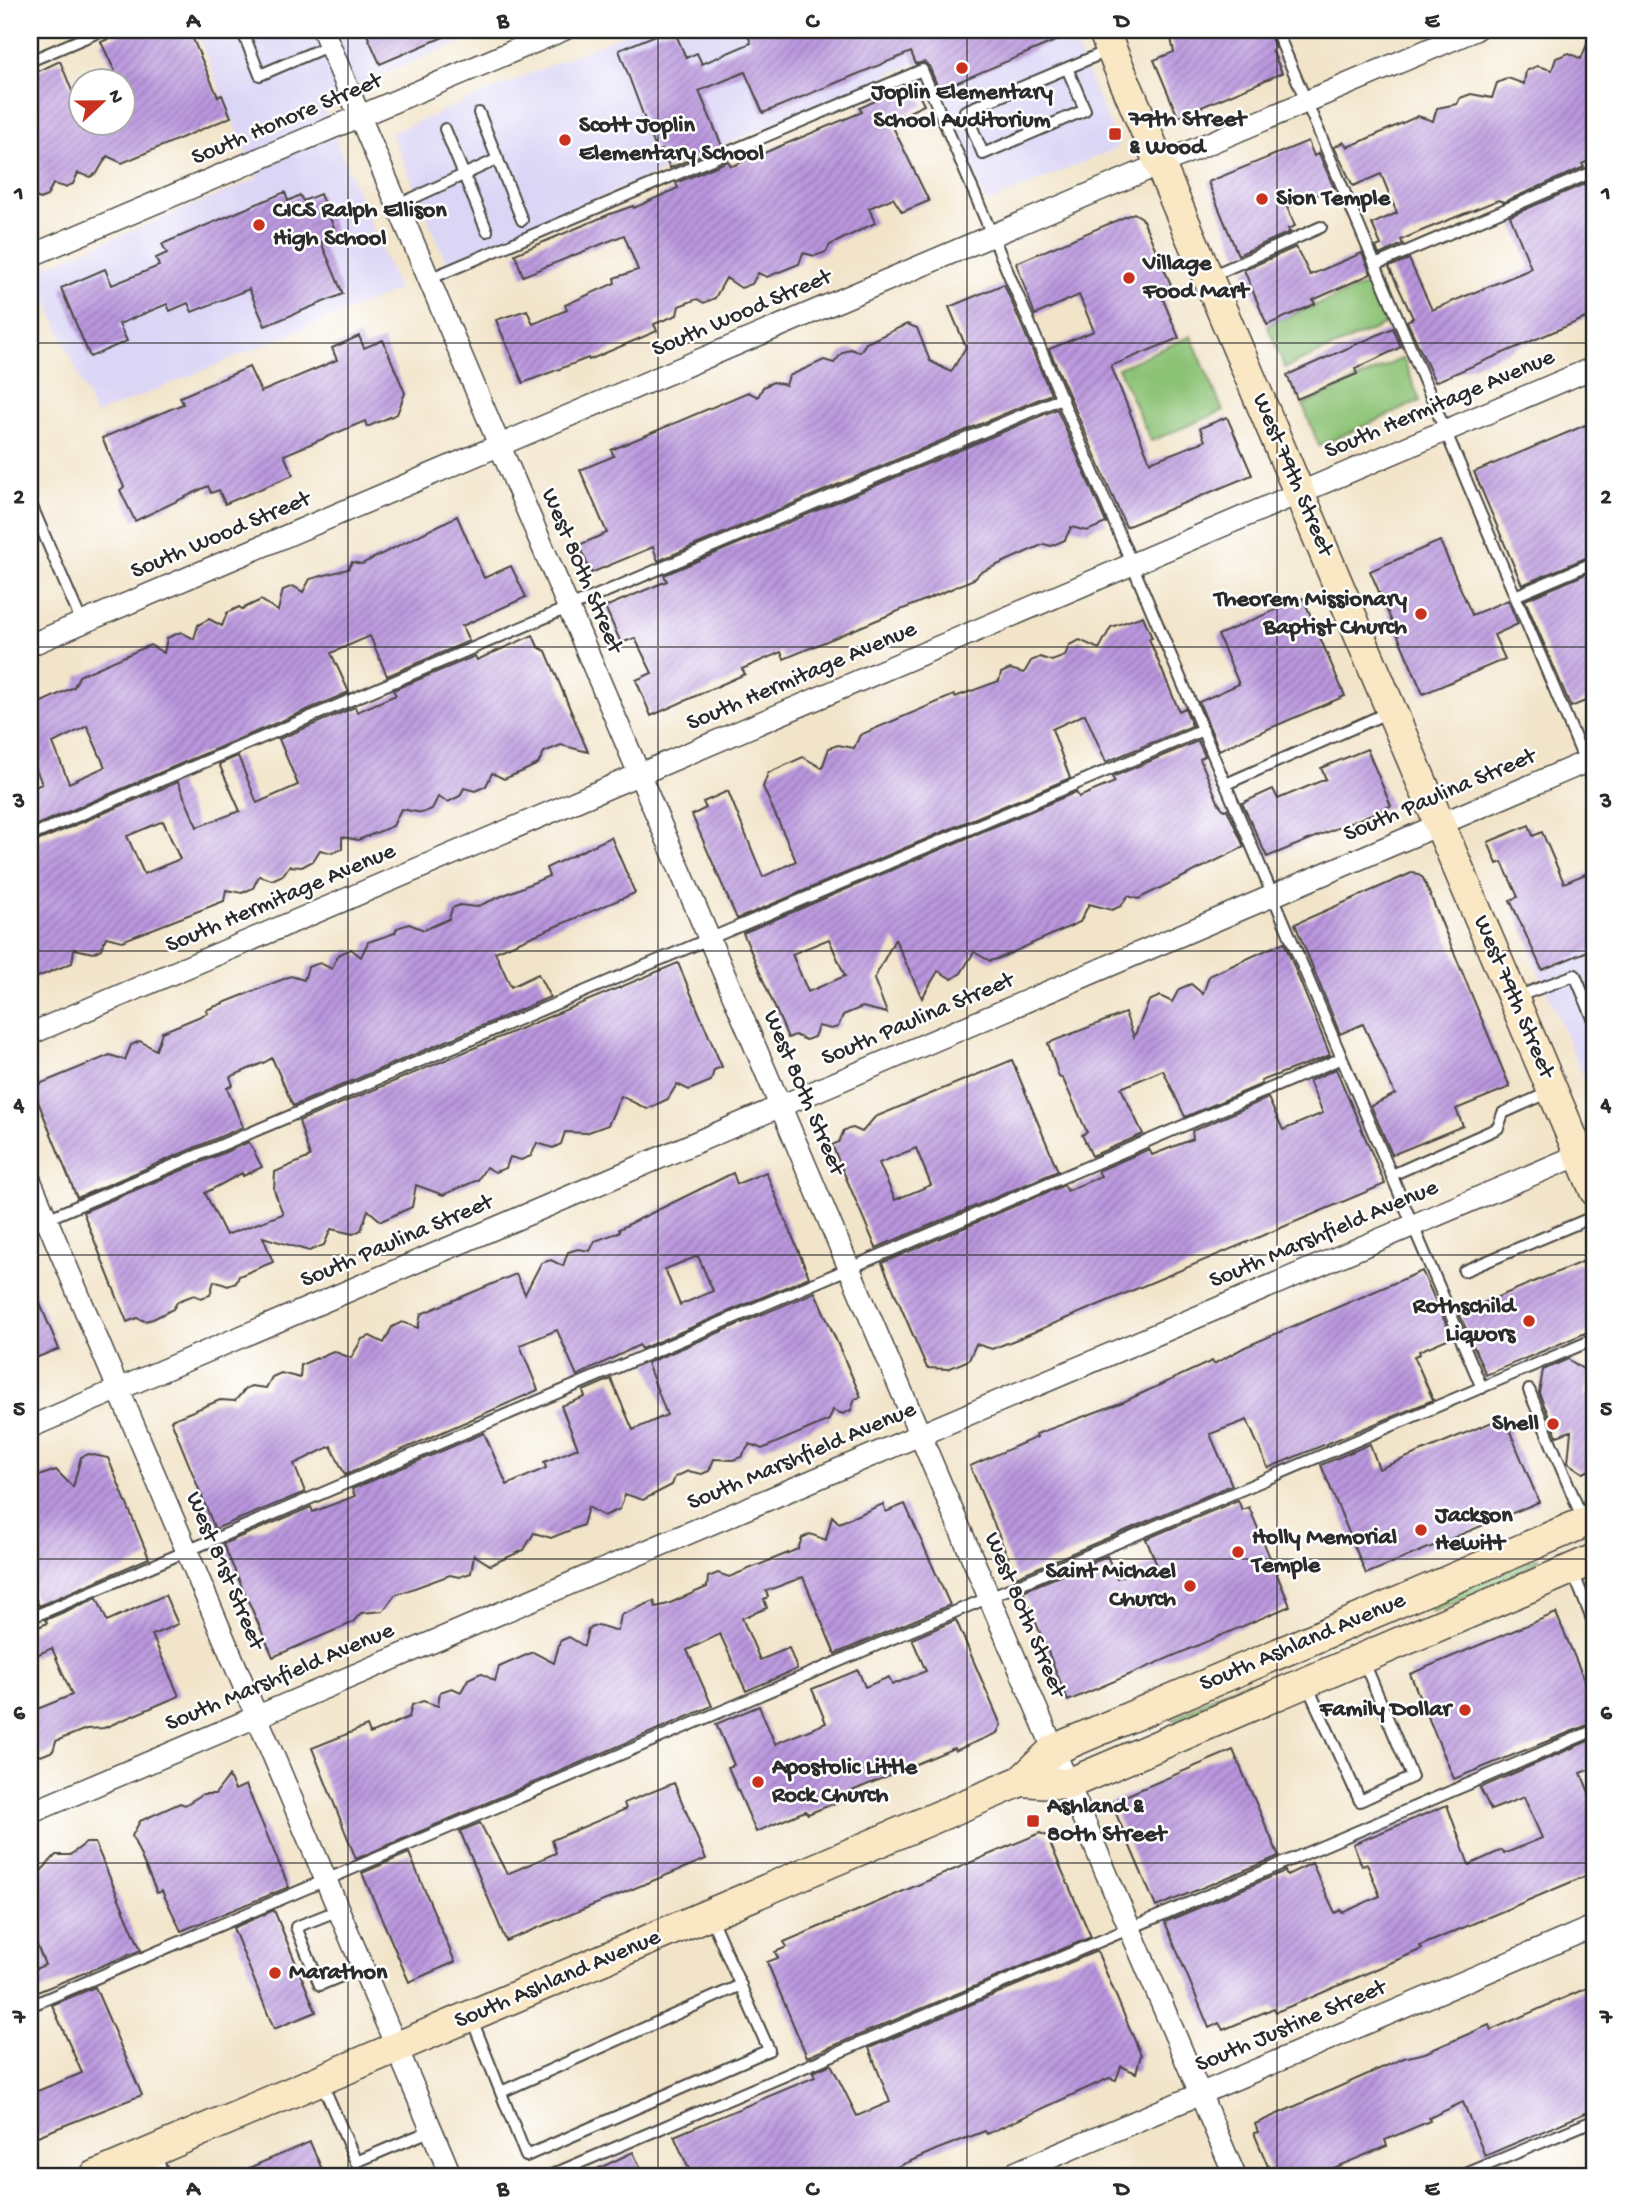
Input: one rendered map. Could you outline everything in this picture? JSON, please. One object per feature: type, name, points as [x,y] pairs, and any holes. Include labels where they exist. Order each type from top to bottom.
[{"type":"main road","name":"West 79th Street","points":[[1107,40],[1513,998],[1553,1090],[1588,1151],[1595,1191]]},
{"type":"main road","name":"South Ashland Avenue","points":[[95,2176],[159,2164],[321,2080],[1021,1782],[1053,1750],[1590,1521]]},
{"type":"main road","name":"South Ashland Avenue","points":[[1021,1782],[1068,1784],[1583,1564]]},
{"type":"street","name":"South Honore Street","points":[[30,256],[563,30]]},
{"type":"street","name":"South Wood Street","points":[[30,645],[1475,30]]},
{"type":"street","name":"West 80th Street","points":[[326,37],[1235,2176]]},
{"type":"street","name":"South Hermitage Avenue","points":[[30,1034],[1595,367]]},
{"type":"street","name":"South Paulina Street","points":[[30,1427],[1590,760]]},
{"type":"street","name":"South Marshfield Avenue","points":[[30,1813],[1588,1151]]},
{"type":"street","name":"West 81st Street","points":[[30,1180],[38,1223],[118,1389],[451,2176]]},
{"type":"street","name":"South Justine Street","points":[[1007,2176],[1595,1926]]},
{"type":"lane","points":[[30,61],[103,30]]},
{"type":"lane","points":[[242,30],[260,75],[326,37]]},
{"type":"lane","points":[[1276,30],[1515,596],[1590,760],[1595,785]]},
{"type":"lane","points":[[1067,68],[1084,110],[983,154],[965,111],[1067,68],[1107,40]]},
{"type":"lane","points":[[429,279],[922,70],[1482,1388]]},
{"type":"lane","points":[[479,113],[522,220]]},
{"type":"lane","points":[[445,129],[487,231]]},
{"type":"lane","points":[[398,205],[498,159]]},
{"type":"lane","points":[[1375,265],[1595,171]]},
{"type":"lane","points":[[1208,277],[1321,227]]},
{"type":"lane","points":[[30,836],[569,610],[1062,398]]},
{"type":"lane","points":[[30,502],[82,623]]},
{"type":"lane","points":[[1515,596],[1595,562]]},
{"type":"lane","points":[[1226,784],[1392,711]]},
{"type":"lane","points":[[38,1223],[1203,730]]},
{"type":"lane","points":[[1513,998],[1575,975],[1595,1023]]},
{"type":"lane","points":[[30,1618],[1342,1058]]},
{"type":"lane","points":[[1392,1175],[1498,1128],[1503,1113],[1553,1090]]},
{"type":"lane","points":[[1464,1271],[1595,1216]]},
{"type":"lane","points":[[30,2007],[1595,1339]]},
{"type":"lane","points":[[1529,1390],[1590,1521]]},
{"type":"lane","points":[[1583,1564],[1595,1627]]},
{"type":"lane","points":[[1306,1682],[1360,1801],[1412,1777],[1362,1658]]},
{"type":"lane","points":[[549,2176],[1595,1730]]},
{"type":"lane","points":[[339,1910],[296,1927],[320,1985],[363,1966]]},
{"type":"lane","points":[[471,2017],[527,2156],[769,2050],[710,1916]]},
{"type":"lane","points":[[501,2092],[741,1985]]},
{"type":"lane","points":[[321,2080],[356,2162],[432,2130]]},
{"type":"lane","points":[[1461,2176],[1595,2120]]},
{"type":"shaded area","name":"CICS Ralph Ellison High School","points":[[196,30],[467,30],[471,38],[320,101],[398,290],[95,415],[35,271],[257,179]]},
{"type":"shaded area","name":"Scott Joplin Elementary School","points":[[634,30],[1069,30],[1119,147],[987,203],[925,59],[447,263],[391,133]]},
{"type":"shaded area","points":[[1595,923],[1595,1104],[1530,951]]},
{"type":"green space","points":[[1373,282],[1391,322],[1285,368],[1267,325]]},
{"type":"green space","points":[[1191,336],[1223,411],[1151,441],[1118,368]]},
{"type":"green space","points":[[1403,358],[1420,401],[1319,446],[1303,405]]},
{"type":"green space","points":[[1538,1557],[1540,1560],[1492,1588],[1432,1612],[1429,1604]]},
{"type":"green space","points":[[1248,1681],[1251,1689],[1174,1722],[1173,1719],[1217,1694]]},
{"type":"building","points":[[129,30],[189,30],[218,97],[222,95],[231,117],[122,163],[107,156],[97,173],[90,177],[78,173],[73,184],[65,187],[53,184],[47,196],[40,199],[30,194],[30,75],[60,61],[66,76],[66,136],[136,136],[136,66],[112,66],[101,42]]},
{"type":"building","points":[[365,30],[460,30],[380,64]]},
{"type":"building","points":[[674,30],[686,58],[697,53],[702,64],[751,43],[746,30],[1081,30],[939,90],[929,66],[924,62],[916,64],[911,52],[763,113],[745,72],[699,91],[722,146],[670,168],[662,150],[657,152],[619,50]]},
{"type":"building","points":[[1169,30],[1268,30],[1275,48],[1272,50],[1282,73],[1178,117],[1154,60],[1174,52]]},
{"type":"building","points":[[1593,30],[1595,158],[1582,164],[1584,167],[1504,202],[1498,200],[1401,240],[1403,244],[1379,255],[1376,247],[1381,245],[1372,224],[1397,213],[1381,174],[1353,186],[1334,147],[1344,142],[1347,147],[1418,116],[1433,121],[1437,108],[1457,104],[1460,98],[1471,94],[1492,98],[1497,83],[1508,78],[1524,84],[1526,71],[1537,66],[1552,70],[1556,58],[1569,53],[1581,59]]},
{"type":"building","points":[[913,83],[924,105],[890,121],[929,201],[902,212],[893,198],[869,208],[875,223],[830,245],[826,252],[815,256],[803,253],[799,264],[767,277],[758,273],[752,284],[741,288],[726,278],[715,298],[704,303],[697,299],[679,306],[677,315],[654,324],[657,331],[589,360],[588,358],[523,383],[496,320],[527,310],[533,324],[567,310],[565,305],[615,283],[614,278],[638,270],[624,235],[523,276],[515,254],[610,214],[633,206],[634,208],[678,188],[676,183],[728,161],[731,166],[735,165],[862,112],[860,108]]},
{"type":"building","name":"Sion Temple","points":[[1308,141],[1314,156],[1319,153],[1334,188],[1287,207],[1295,226],[1288,229],[1290,232],[1238,255],[1208,182]]},
{"type":"building","points":[[1591,181],[1595,191],[1595,314],[1435,382],[1407,321],[1413,318],[1389,267],[1409,259],[1432,310],[1526,271],[1531,268],[1510,216]]},
{"type":"building","points":[[285,192],[288,201],[300,195],[303,201],[320,194],[337,235],[321,242],[343,294],[265,326],[249,289],[192,312],[188,303],[170,311],[167,304],[119,324],[127,341],[90,357],[61,288],[105,269],[112,285],[159,266],[156,258],[167,253],[162,244]]},
{"type":"building","points":[[1134,213],[1142,218],[1174,292],[1162,297],[1179,338],[1111,366],[1150,462],[1205,441],[1200,428],[1227,417],[1252,475],[1126,527],[1049,349],[1094,331],[1079,295],[1035,315],[1016,263]]},
{"type":"building","points":[[1296,247],[1310,275],[1362,253],[1371,274],[1313,300],[1315,304],[1267,325],[1244,270]]},
{"type":"building","points":[[1004,284],[1051,394],[658,561],[653,547],[591,573],[579,545],[607,533],[580,470],[614,456],[611,450],[748,392],[758,397],[763,387],[773,382],[786,385],[789,376],[824,360],[834,363],[842,353],[850,349],[860,352],[866,343],[907,324],[917,328],[930,361],[951,372],[966,347],[949,307]]},
{"type":"building","points":[[1393,328],[1401,347],[1355,369],[1357,374],[1297,399],[1287,375]]},
{"type":"building","points":[[359,336],[364,348],[383,340],[405,393],[397,414],[367,427],[365,421],[284,455],[293,475],[225,504],[219,490],[211,493],[208,486],[135,521],[120,490],[124,487],[102,438],[183,404],[180,397],[249,367],[261,392],[337,360],[332,348]]},
{"type":"building","points":[[1057,409],[1106,523],[1087,531],[1071,527],[1065,540],[1051,546],[1044,544],[979,573],[976,578],[784,659],[781,652],[742,669],[745,674],[651,716],[636,680],[652,673],[635,638],[621,643],[605,607],[667,581],[664,575]]},
{"type":"building","points":[[1595,421],[1595,504],[1587,506],[1595,526],[1595,554],[1522,585],[1474,472]]},
{"type":"building","points":[[457,516],[484,578],[511,566],[526,597],[462,626],[469,641],[387,676],[370,636],[331,653],[349,692],[30,828],[30,789],[42,784],[30,754],[30,697],[42,702],[74,687],[79,676],[150,645],[164,653],[167,638],[181,632],[194,639],[198,625],[209,619],[222,626],[227,613],[239,607],[242,609],[261,600],[278,611],[283,590],[293,586],[303,592],[310,579],[348,569],[352,562],[362,564]],"holes":[[[87,726],[105,767],[69,783],[53,743]]]},
{"type":"building","points":[[1440,541],[1472,615],[1508,600],[1518,624],[1494,635],[1505,659],[1423,694],[1370,571]]},
{"type":"building","points":[[1595,570],[1595,697],[1571,707],[1525,600]]},
{"type":"building","points":[[1303,598],[1345,696],[1219,750],[1199,702],[1239,684],[1218,635]]},
{"type":"building","points":[[1143,616],[1152,638],[1149,639],[1179,711],[1185,708],[1192,726],[1106,762],[1085,714],[1052,729],[1070,778],[737,919],[692,815],[706,808],[703,802],[728,791],[763,877],[796,861],[763,787],[768,773],[803,757],[822,768],[829,748],[838,745],[854,748],[860,735],[954,695],[955,697],[999,681],[1001,673],[1010,669],[1024,673],[1031,661],[1040,657],[1052,661],[1065,656],[1069,645],[1080,640],[1099,649],[1111,627]]},
{"type":"building","points":[[533,635],[538,647],[546,651],[588,752],[561,745],[544,752],[538,764],[521,772],[504,779],[492,773],[486,786],[475,791],[464,788],[460,796],[448,802],[438,797],[432,809],[422,813],[401,809],[393,826],[358,840],[342,837],[342,849],[332,853],[320,850],[313,861],[302,867],[289,866],[283,875],[272,880],[259,876],[253,888],[242,893],[226,890],[224,901],[122,941],[106,937],[101,949],[93,953],[74,949],[72,963],[30,980],[30,844],[178,782],[197,827],[240,811],[219,764],[238,756],[257,803],[298,785],[279,739],[355,707],[357,712],[396,695],[393,690],[475,656],[477,660]],"holes":[[[163,821],[180,859],[144,874],[127,836]]]},
{"type":"building","points":[[1198,741],[1205,756],[1200,759],[1219,804],[1224,810],[1227,809],[1244,847],[1138,899],[1128,896],[1121,906],[1112,910],[1089,904],[1080,922],[1000,958],[990,961],[974,952],[961,973],[952,979],[938,971],[922,998],[895,939],[874,979],[887,1013],[862,1007],[843,1015],[838,1027],[831,1029],[818,1026],[814,1037],[806,1040],[795,1035],[788,1038],[743,933],[1076,792],[1079,797],[1115,782],[1112,777]],"holes":[[[829,939],[845,976],[808,992],[792,954]]]},
{"type":"building","points":[[1367,749],[1391,806],[1267,857],[1242,803],[1273,789],[1278,799],[1326,779],[1321,768]]},
{"type":"building","points":[[1529,825],[1533,836],[1542,832],[1564,883],[1595,870],[1595,948],[1542,970],[1510,900],[1518,897],[1502,862],[1497,864],[1488,842]]},
{"type":"building","points":[[611,837],[635,893],[495,952],[511,987],[538,974],[550,997],[293,1106],[272,1058],[230,1077],[233,1085],[227,1088],[243,1127],[77,1198],[32,1087],[110,1055],[125,1060],[131,1045],[140,1041],[156,1050],[162,1032],[208,1013],[206,1010],[291,976],[304,980],[308,967],[320,963],[332,969],[338,955],[351,949],[361,957],[368,942],[395,933],[397,928],[409,924],[424,930],[449,919],[452,908],[460,905],[476,907],[549,876],[546,868]]},
{"type":"building","points":[[1414,872],[1423,878],[1510,1087],[1456,1109],[1463,1126],[1392,1155],[1371,1106],[1395,1094],[1363,1024],[1340,1034],[1295,924]]},
{"type":"building","points":[[1284,942],[1330,1055],[1261,1081],[1262,1084],[1185,1117],[1163,1070],[1121,1088],[1143,1134],[1092,1156],[1082,1135],[1087,1132],[1063,1079],[1059,1077],[1048,1043],[1125,1013],[1134,1037],[1149,1001],[1160,996],[1172,1002],[1179,989],[1191,984],[1203,994],[1209,976]]},
{"type":"building","points":[[678,963],[722,1067],[714,1070],[711,1081],[689,1090],[677,1084],[668,1099],[647,1109],[621,1096],[608,1125],[586,1133],[565,1132],[561,1144],[553,1148],[537,1143],[531,1156],[521,1160],[510,1157],[506,1168],[495,1172],[486,1167],[478,1180],[443,1195],[416,1185],[412,1207],[381,1221],[368,1210],[361,1230],[353,1234],[331,1229],[324,1245],[309,1251],[263,1237],[273,1262],[239,1276],[236,1283],[228,1286],[214,1281],[210,1295],[201,1298],[194,1295],[178,1301],[173,1309],[153,1319],[145,1321],[137,1318],[127,1322],[83,1212],[249,1142],[262,1167],[243,1176],[242,1173],[205,1193],[226,1235],[283,1214],[274,1190],[275,1172],[310,1157],[299,1121]]},
{"type":"building","points":[[1012,1060],[1058,1171],[876,1248],[832,1145],[839,1142],[844,1130],[853,1128],[862,1132],[875,1117]],"holes":[[[916,1148],[931,1185],[895,1200],[879,1163]]]},
{"type":"building","points":[[1336,1069],[1385,1184],[992,1349],[976,1344],[969,1360],[948,1369],[927,1368],[882,1263],[1064,1185],[1067,1191],[1101,1176],[1098,1171],[1149,1149],[1152,1155],[1193,1139],[1192,1131],[1268,1098],[1283,1130],[1323,1113],[1309,1081]]},
{"type":"building","points":[[766,1172],[809,1277],[641,1349],[639,1345],[577,1376],[557,1330],[520,1345],[538,1390],[345,1475],[331,1446],[294,1464],[305,1492],[215,1529],[171,1420],[220,1400],[235,1401],[251,1386],[266,1388],[272,1377],[281,1373],[300,1378],[301,1365],[333,1351],[351,1358],[362,1339],[370,1336],[384,1343],[392,1327],[402,1322],[418,1328],[421,1314],[516,1274],[525,1294],[541,1263],[551,1260],[563,1266],[568,1252],[578,1249],[590,1251],[595,1241],[620,1232],[619,1229],[733,1173],[737,1184]],"holes":[[[698,1256],[713,1291],[680,1305],[665,1269]]]},
{"type":"building","name":"Rothschild Liquors","points":[[1584,1261],[1595,1287],[1595,1329],[1486,1375],[1459,1313]]},
{"type":"building","points":[[1422,1271],[1452,1337],[1419,1351],[1420,1354],[1414,1356],[1433,1400],[1268,1468],[1247,1420],[1210,1434],[1232,1485],[1016,1577],[970,1466],[1037,1437],[1036,1434],[1123,1402],[1212,1361],[1214,1364],[1245,1347]]},
{"type":"building","points":[[30,1280],[59,1349],[30,1360]]},
{"type":"building","points":[[815,1292],[861,1397],[855,1399],[851,1410],[843,1414],[833,1410],[829,1420],[762,1449],[750,1444],[741,1457],[733,1460],[714,1459],[709,1471],[702,1474],[688,1471],[675,1477],[672,1485],[643,1500],[625,1494],[620,1509],[604,1516],[588,1507],[583,1525],[551,1538],[534,1533],[524,1550],[490,1565],[474,1555],[471,1573],[459,1577],[450,1575],[395,1595],[383,1611],[361,1613],[352,1623],[273,1657],[223,1544],[311,1507],[313,1512],[355,1496],[352,1489],[484,1433],[507,1485],[546,1468],[544,1462],[578,1448],[561,1406],[585,1397],[583,1391],[611,1379],[633,1430],[667,1415],[647,1363]]},
{"type":"building","points":[[1568,1359],[1590,1374],[1585,1395],[1595,1402],[1595,1468],[1583,1473],[1568,1463],[1571,1431],[1557,1436],[1539,1393],[1543,1370]]},
{"type":"building","points":[[1504,1417],[1539,1502],[1366,1574],[1321,1465],[1370,1444],[1379,1469]]},
{"type":"building","points":[[89,1454],[108,1458],[149,1558],[39,1606],[30,1587],[30,1479],[56,1470],[73,1487],[81,1457]]},
{"type":"building","points":[[1238,1500],[1242,1510],[1249,1507],[1290,1606],[1068,1701],[1023,1591],[1107,1556],[1117,1578],[1156,1563],[1146,1539]]},
{"type":"building","points":[[883,1504],[886,1512],[905,1504],[950,1605],[835,1654],[803,1577],[766,1591],[768,1597],[764,1599],[767,1608],[742,1618],[760,1660],[789,1648],[797,1669],[746,1691],[720,1634],[687,1650],[712,1706],[356,1859],[312,1748],[367,1726],[370,1734],[409,1717],[412,1705],[423,1701],[438,1706],[440,1692],[452,1688],[461,1692],[468,1679],[481,1673],[495,1681],[499,1667],[533,1652],[554,1663],[560,1641],[569,1637],[584,1646],[588,1629],[598,1625],[618,1631],[621,1615],[654,1601],[656,1607],[668,1604],[707,1587],[708,1577],[718,1573],[729,1577],[798,1549],[802,1538],[810,1534],[826,1540],[832,1516],[839,1523]]},
{"type":"building","points":[[165,1595],[178,1624],[152,1635],[179,1696],[104,1728],[86,1729],[56,1741],[53,1751],[41,1756],[30,1753],[30,1712],[72,1695],[52,1648],[30,1658],[30,1631],[47,1623],[45,1620],[97,1598],[107,1621]]},
{"type":"building","points":[[1556,1613],[1595,1705],[1595,1722],[1454,1779],[1410,1674]]},
{"type":"building","points":[[956,1620],[1001,1725],[997,1733],[852,1791],[855,1795],[808,1814],[805,1811],[756,1832],[728,1767],[734,1765],[716,1724],[759,1706],[775,1744],[826,1723],[812,1689],[858,1670],[865,1687],[889,1677],[892,1685],[926,1671],[912,1639]]},
{"type":"building","points":[[1595,1738],[1595,1767],[1581,1773],[1595,1807],[1595,1872],[1420,1946],[1422,1949],[1276,2012],[1274,2008],[1223,2030],[1219,2023],[1209,2028],[1165,1922],[1285,1871],[1287,1875],[1312,1863],[1335,1913],[1341,1910],[1342,1913],[1380,1896],[1367,1864],[1362,1866],[1353,1844],[1447,1805],[1469,1865],[1502,1850],[1504,1854],[1542,1838],[1524,1797],[1491,1810],[1480,1788]]},
{"type":"building","points":[[1233,1750],[1279,1856],[1156,1907],[1111,1802]]},
{"type":"building","points":[[229,1776],[235,1790],[246,1785],[289,1887],[181,1931],[162,1891],[157,1893],[132,1836],[140,1821],[180,1803],[185,1805],[203,1794],[215,1794]]},
{"type":"building","points":[[674,1783],[706,1859],[506,1941],[460,1831],[480,1823],[507,1874],[556,1853],[552,1840],[626,1809],[624,1803]]},
{"type":"building","points":[[1040,1833],[1047,1836],[1091,1937],[807,2057],[767,1962],[778,1958],[775,1952],[787,1947],[784,1942]]},
{"type":"building","points":[[86,1843],[95,1843],[141,1950],[30,1995],[30,1971],[45,1965],[30,1928],[30,1868],[41,1871],[56,1855],[70,1855]]},
{"type":"building","points":[[409,1853],[455,1962],[409,1982],[362,1873]]},
{"type":"building","name":"Marathon","points":[[274,1910],[316,2012],[274,2029],[233,1928]]},
{"type":"building","points":[[1097,1951],[1141,2055],[1136,2073],[1121,2066],[1116,2080],[1109,2078],[987,2134],[985,2131],[877,2176],[692,2176],[674,2136],[815,2077],[813,2072],[831,2064],[857,2116],[890,2102],[869,2048]]},
{"type":"building","points":[[95,1987],[142,2095],[30,2139],[30,2094],[82,2073],[52,2005]]},
{"type":"building","points":[[1589,1987],[1595,1988],[1595,2109],[1485,2156],[1463,2102],[1429,2118],[1430,2121],[1385,2140],[1387,2146],[1331,2169],[1334,2176],[1272,2176],[1254,2133],[1258,2132],[1255,2124],[1404,2058],[1425,2053],[1489,2025],[1491,2030]]},
{"type":"building","points":[[310,2142],[325,2176],[230,2176]]},
{"type":"building","points":[[633,2152],[644,2176],[583,2176]]},
{"type":"place","name":"Joplin Elementary School Auditorium","points":[[962,68]]},
{"type":"place","name":"79th Street & Wood","points":[[1115,134]]},
{"type":"place","name":"Scott Joplin Elementary School","points":[[565,140]]},
{"type":"place","name":"Sion Temple","points":[[1262,199]]},
{"type":"place","name":"CICS Ralph Ellison High School","points":[[259,225]]},
{"type":"place","name":"Village Food Mart","points":[[1129,278]]},
{"type":"place","name":"Theorem Missionary Baptist Church","points":[[1421,614]]},
{"type":"place","name":"Rothschild Liquors","points":[[1529,1321]]},
{"type":"place","name":"Shell","points":[[1553,1424]]},
{"type":"place","name":"Jackson Hewitt","points":[[1421,1530]]},
{"type":"place","name":"Holly Memorial Temple","points":[[1238,1552]]},
{"type":"place","name":"Saint Michael Church","points":[[1190,1586]]},
{"type":"place","name":"Family Dollar","points":[[1465,1710]]},
{"type":"place","name":"Apostolic Little Rock Church","points":[[758,1782]]},
{"type":"place","name":"Ashland & 80th Street","points":[[1033,1821]]},
{"type":"place","name":"Marathon","points":[[275,1973]]}]
